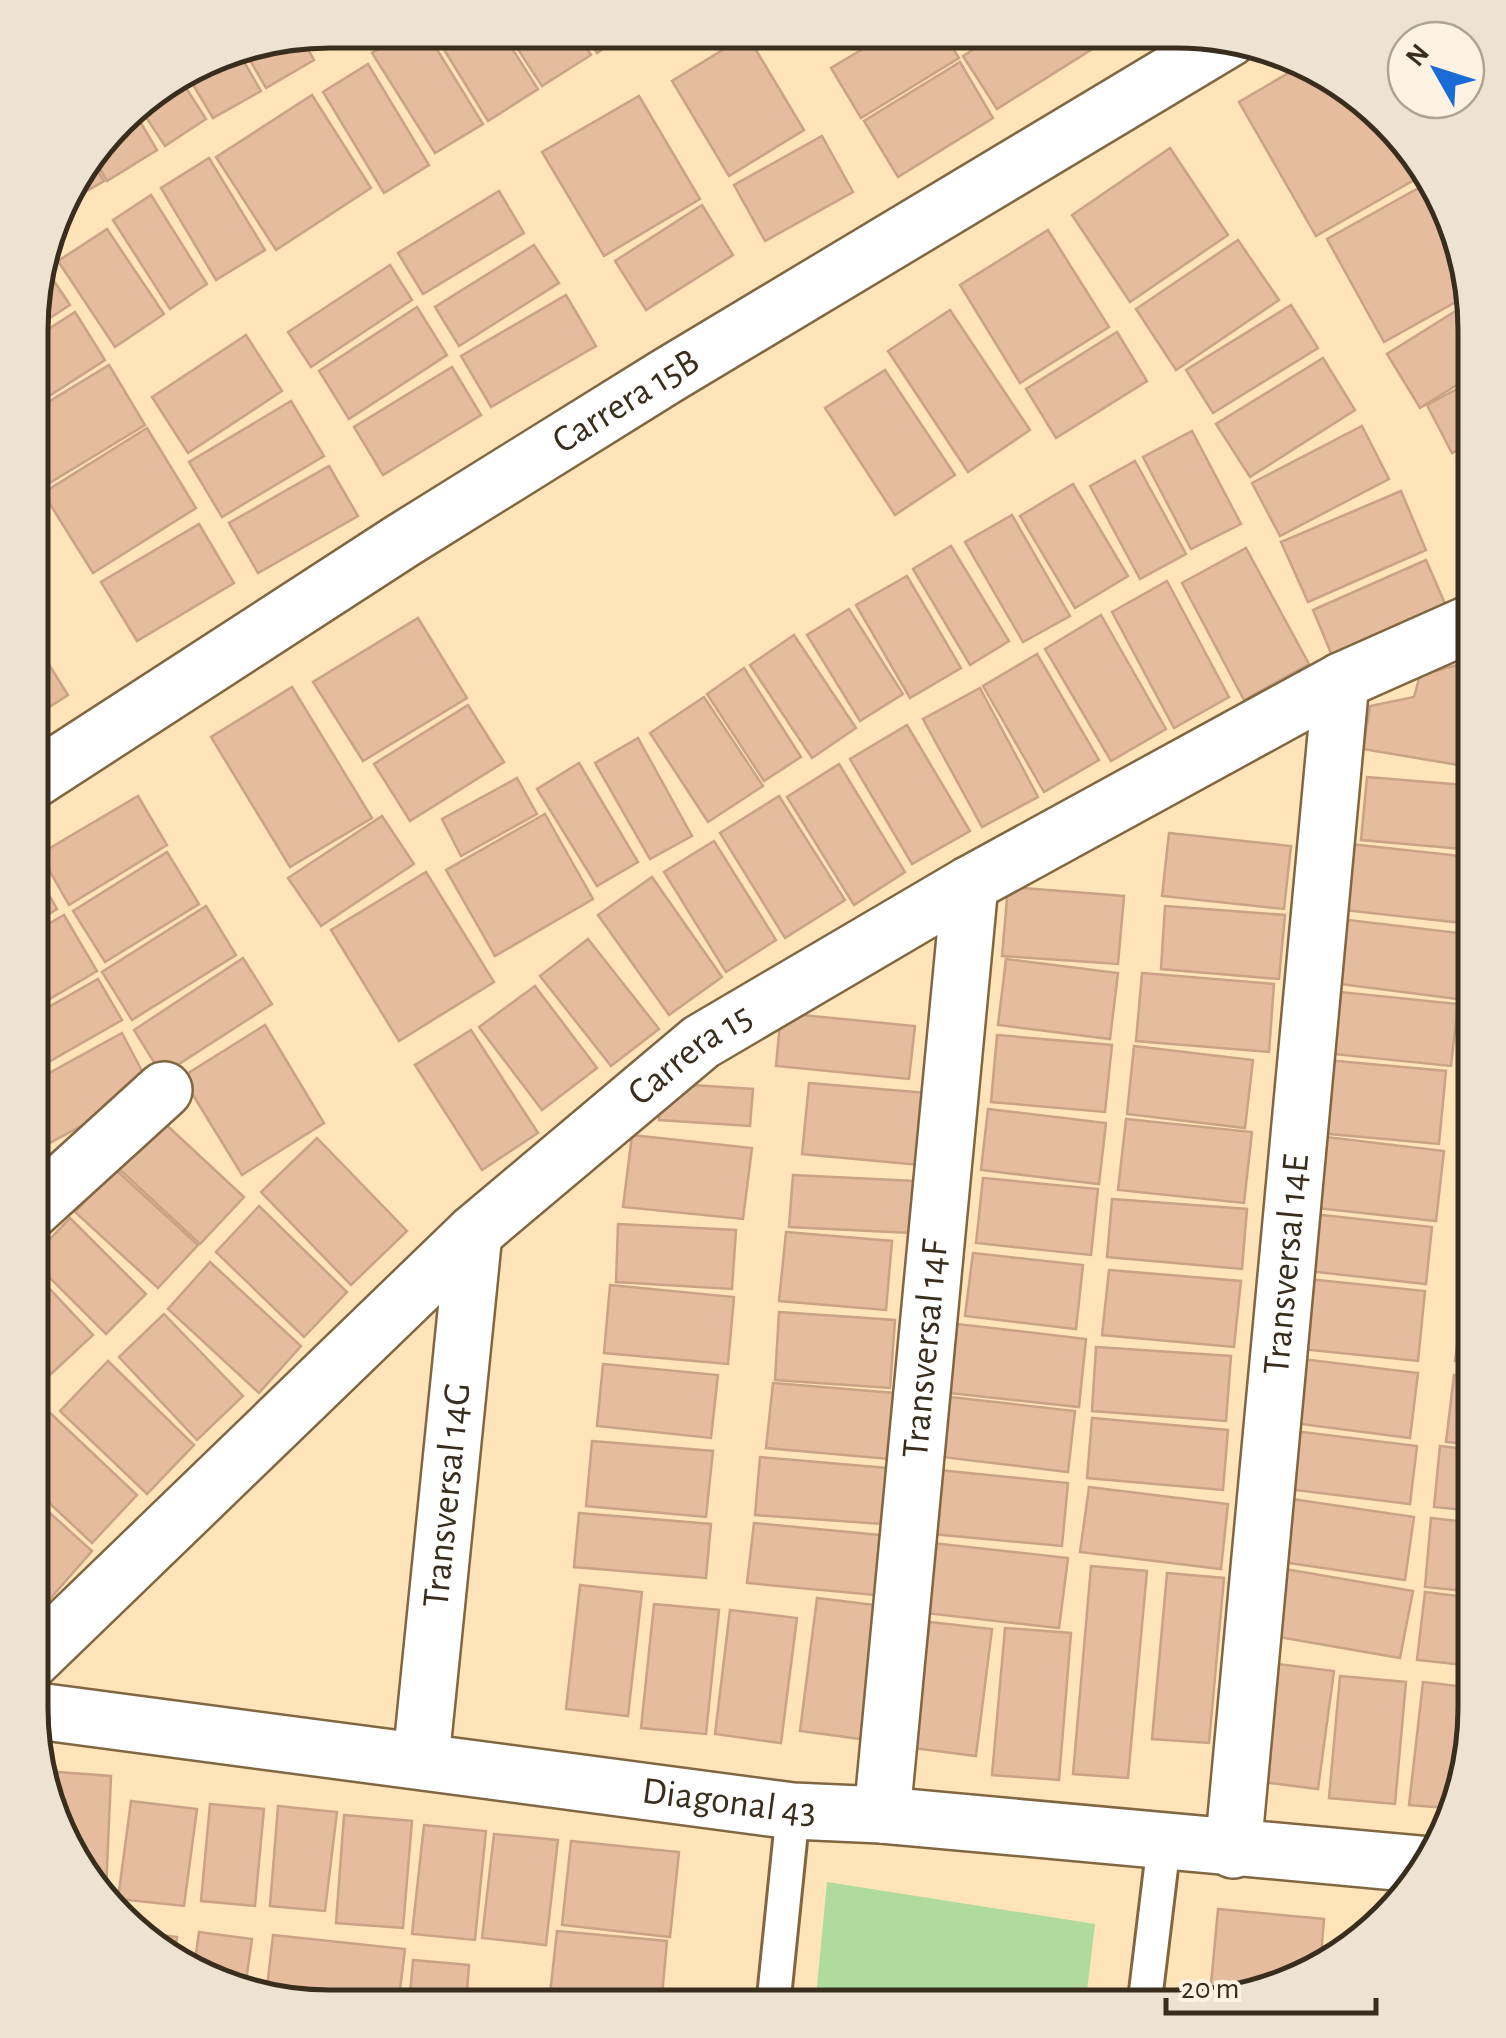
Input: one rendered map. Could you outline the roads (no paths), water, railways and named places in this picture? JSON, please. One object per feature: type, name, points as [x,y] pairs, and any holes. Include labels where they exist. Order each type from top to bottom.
[{"type":"street","name":"Carrera 15B","points":[[48,771],[600,418],[1210,50]]},
{"type":"street","name":"Carrera 15","points":[[48,1645],[474,1233],[701,1042],[970,884],[1341,681],[1458,629]]},
{"type":"street","name":"Transversal 14E","points":[[1233,1850],[1341,681]]},
{"type":"street","name":"Transversal 14F","points":[[882,1815],[970,884]]},
{"type":"street","points":[[48,1196],[164,1090]]},
{"type":"street","name":"Transversal 14G","points":[[420,1758],[474,1233]]},
{"type":"street","name":"Diagonal 43","points":[[48,1712],[420,1758],[793,1811],[882,1815],[1412,1864]]},
{"type":"lane","points":[[775,1990],[793,1811]]},
{"type":"lane","points":[[1146,1990],[1164,1843]]}]
